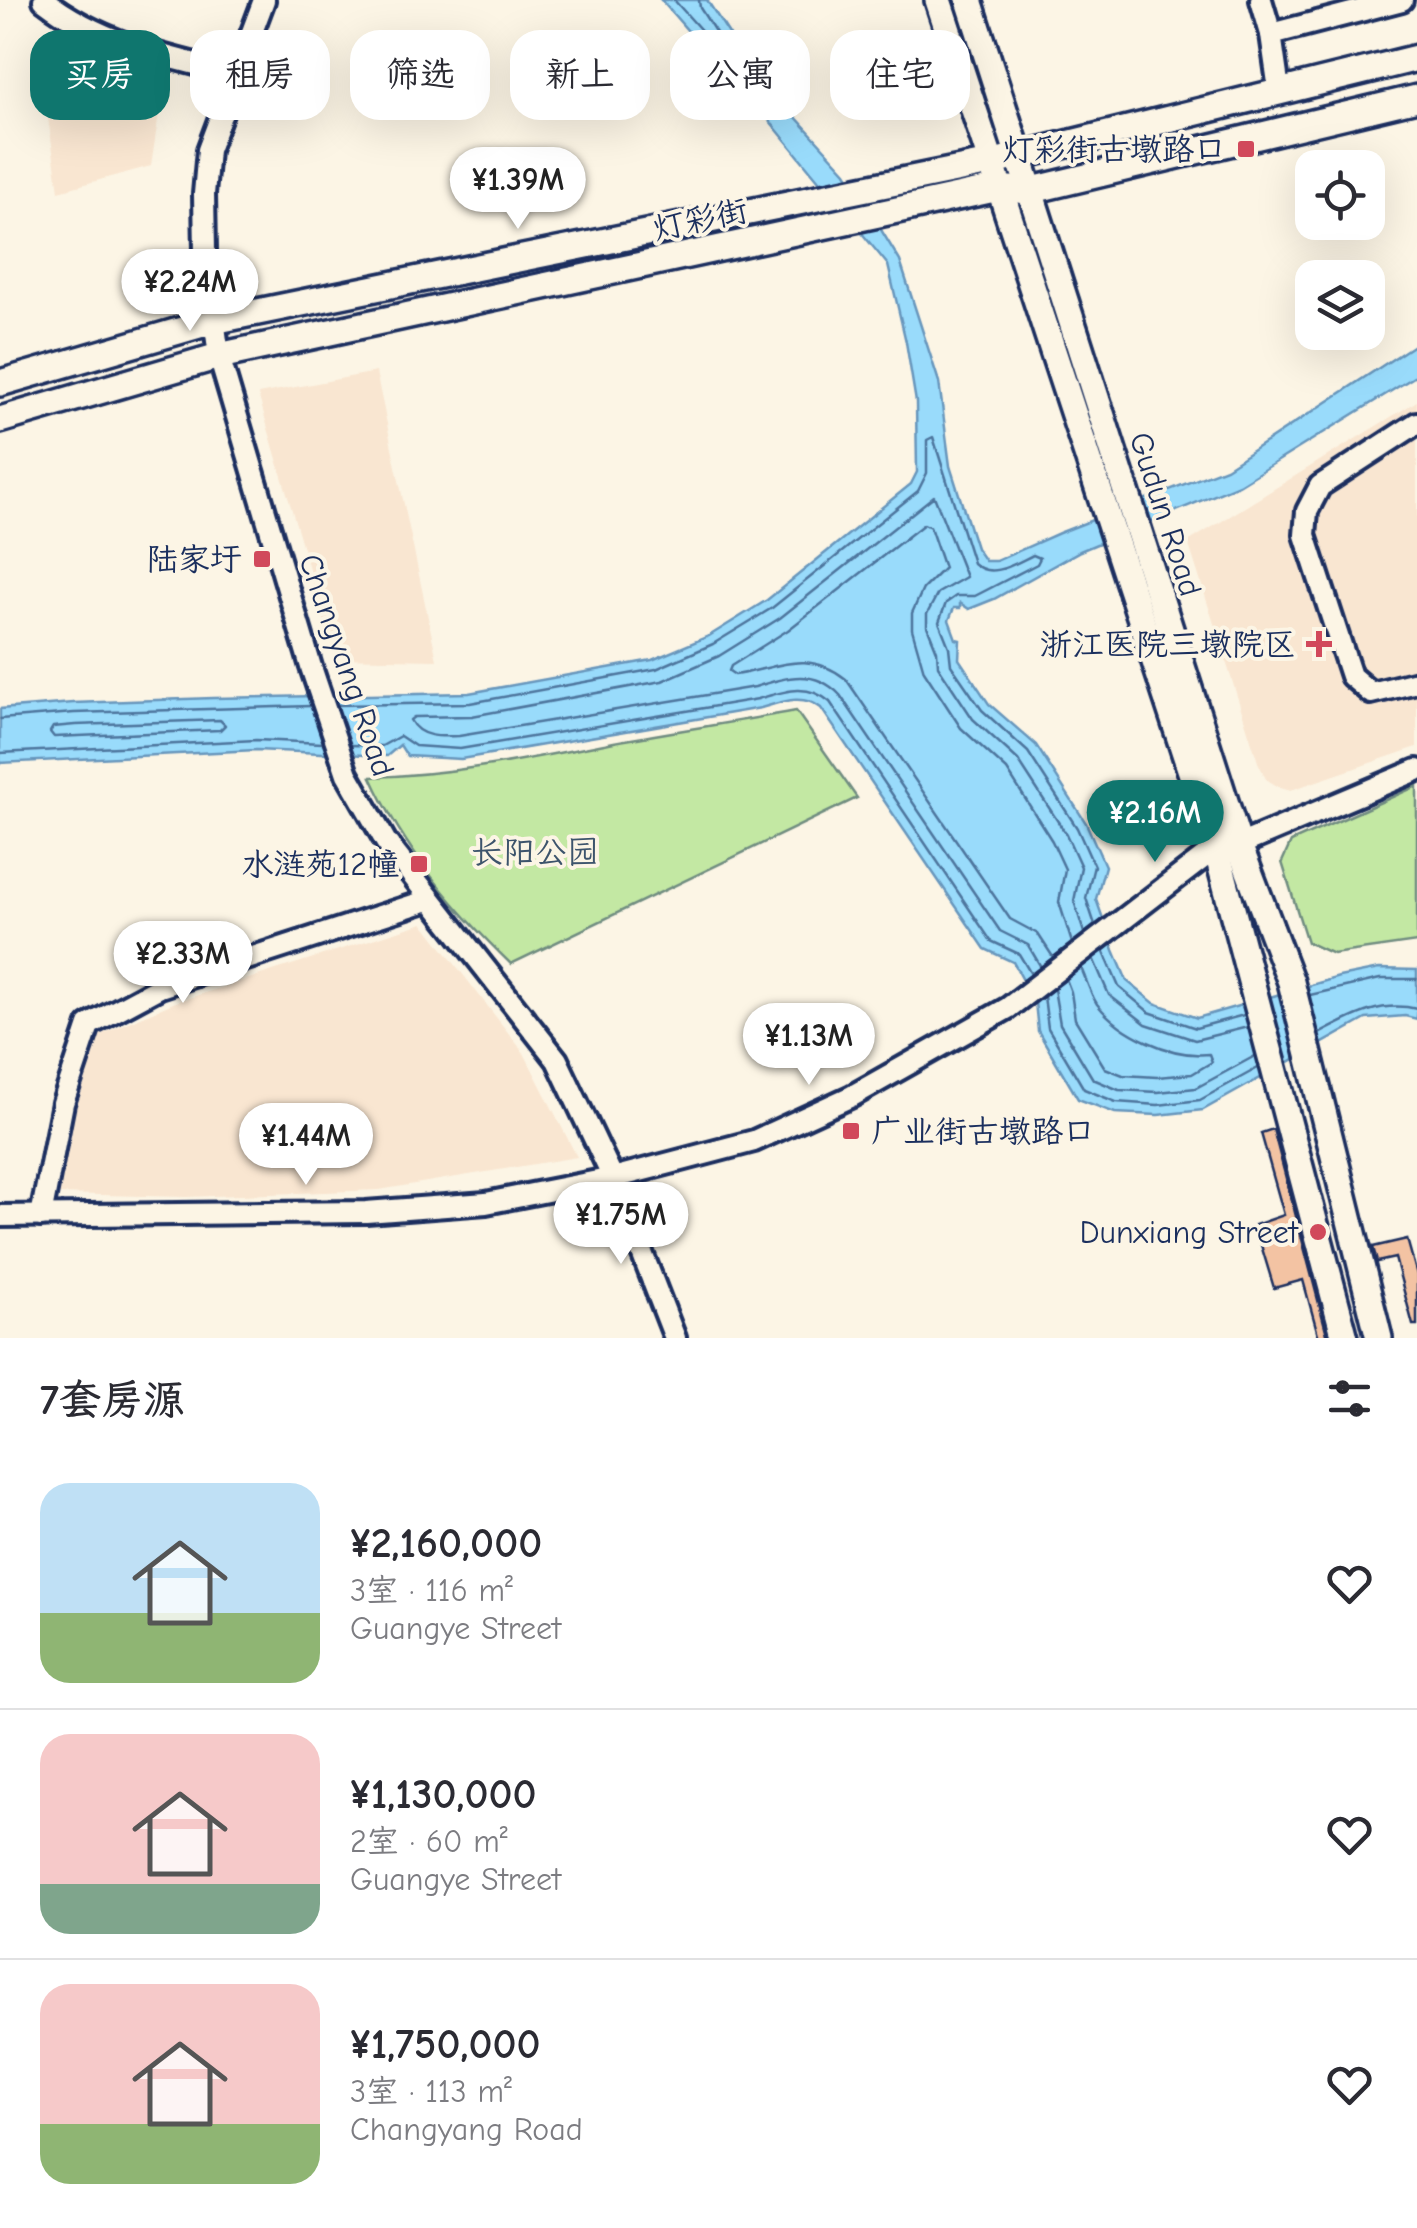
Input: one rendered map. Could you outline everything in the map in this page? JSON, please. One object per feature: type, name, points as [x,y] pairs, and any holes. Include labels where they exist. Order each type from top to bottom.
[{"type":"main road","name":"Gudun Road","points":[[938,0],[998,188],[1126,533],[1228,846],[1291,982],[1379,1338]]},
{"type":"main road","name":"Gudun Road","points":[[969,0],[1018,156],[1113,496]]},
{"type":"main road","name":"灯彩街","points":[[0,383],[213,321],[1018,156],[1417,58]]},
{"type":"main road","name":"灯彩街","points":[[0,420],[219,356],[998,188],[1028,191],[1417,98]]},
{"type":"main road","name":"Gudun Road","points":[[1228,846],[1252,990],[1345,1338]]},
{"type":"street","points":[[44,0],[69,20],[106,38],[190,61]]},
{"type":"street","name":"Changyang Road","points":[[253,30],[264,0]]},
{"type":"street","points":[[1262,0],[1279,90]]},
{"type":"street","points":[[1271,34],[1402,0]]},
{"type":"street","name":"Changyang Road","points":[[219,120],[208,150],[204,194],[205,252],[219,356],[310,667],[347,774],[386,842],[557,1060],[613,1178],[675,1338]]},
{"type":"street","points":[[1417,423],[1320,486],[1307,511],[1305,535],[1352,676],[1371,693],[1417,682]]},
{"type":"street","points":[[0,1216],[366,1212],[486,1204],[613,1178],[754,1141],[852,1096],[1008,1008],[1228,846],[1417,770]]},
{"type":"street","points":[[42,1216],[63,1103],[88,1024],[160,987],[429,900]]},
{"type":"shaded area","points":[[48,120],[158,120],[151,166],[59,191]]},
{"type":"shaded area","points":[[376,372],[437,660],[335,658],[258,394]]},
{"type":"shaded area","name":"浙江医院三墩院区","points":[[1417,401],[1417,747],[1291,790],[1277,786],[1266,779],[1258,762],[1188,542]]},
{"type":"shaded area","points":[[423,923],[524,1053],[577,1157],[379,1190],[186,1197],[57,1194],[67,1122],[95,1037],[173,1003]]},
{"type":"green space","name":"长阳公园","points":[[796,711],[857,798],[511,964],[432,877],[399,829],[371,777],[493,765]]},
{"type":"green space","points":[[1417,786],[1417,942],[1333,954],[1307,942],[1282,862],[1291,842]]},
{"type":"water","points":[[661,0],[707,0],[726,30],[687,30]]},
{"type":"water","points":[[769,120],[798,120],[846,172],[900,261],[939,382],[950,466],[976,548],[985,561],[996,561],[1226,468],[1417,343],[1417,375],[1239,485],[1080,551],[994,599],[969,609],[960,603],[949,620],[956,639],[960,640],[959,659],[989,704],[1036,745],[1086,823],[1105,866],[1096,899],[1127,981],[1154,1003],[1197,1018],[1339,977],[1379,969],[1417,970],[1417,1019],[1366,1019],[1203,1110],[1158,1115],[1115,1113],[1078,1099],[1038,1031],[1035,1002],[1013,962],[985,949],[821,708],[807,701],[792,700],[461,759],[407,756],[400,745],[387,756],[256,750],[0,763],[0,709],[213,698],[469,693],[652,660],[709,636],[767,600],[911,484],[917,472],[916,402],[888,265]]},
{"type":"building","points":[[1273,1129],[1328,1338],[1319,1338],[1303,1280],[1274,1288],[1255,1225],[1284,1215],[1261,1133]]},
{"type":"building","points":[[1407,1239],[1417,1275],[1417,1325],[1413,1325],[1395,1258],[1377,1262],[1373,1247]]},
{"type":"place","name":"灯彩街古墩路口","points":[[1246,149]]},
{"type":"place","name":"陆家圩","points":[[262,559]]},
{"type":"place","name":"浙江医院三墩院区","points":[[1319,644]]},
{"type":"place","name":"水涟苑12幢","points":[[419,864]]},
{"type":"place","name":"广业街古墩路口","points":[[851,1131]]},
{"type":"place","name":"Dunxiang Street","points":[[1318,1232]]}]
